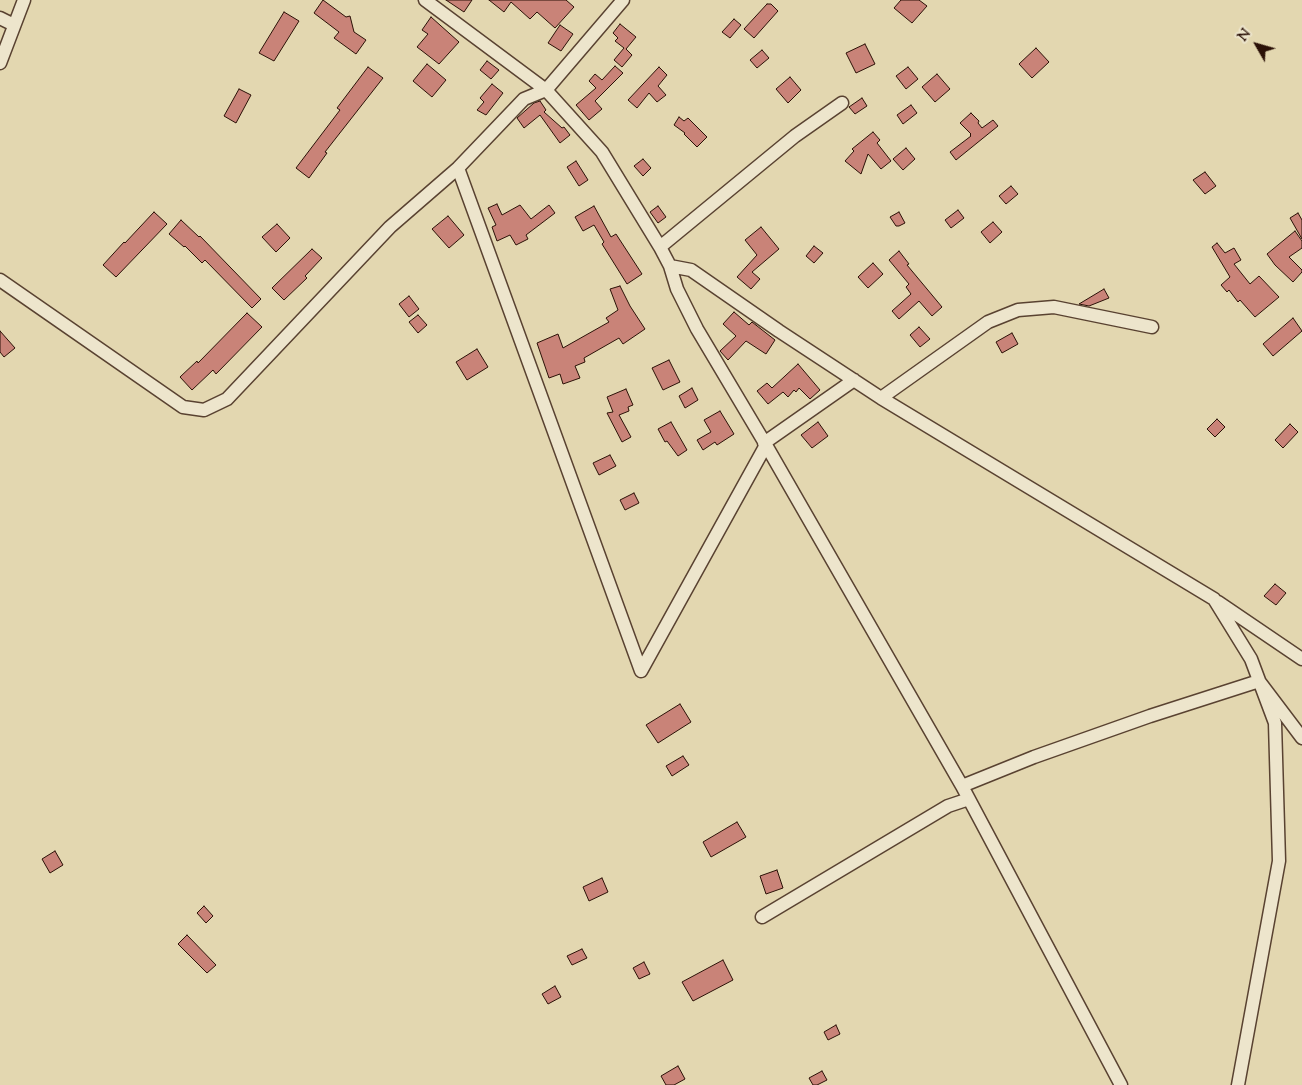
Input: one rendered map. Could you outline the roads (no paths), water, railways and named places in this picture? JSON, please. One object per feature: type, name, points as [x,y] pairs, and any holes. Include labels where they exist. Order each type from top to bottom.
[{"type":"street","points":[[0,63],[24,0]]},
{"type":"street","points":[[425,0],[546,90],[602,152],[660,247],[670,266],[677,289],[697,329],[962,786],[1121,1085]]},
{"type":"street","points":[[0,280],[183,407],[204,410],[227,399],[390,227],[458,168],[524,99],[546,90],[623,0]]},
{"type":"street","points":[[0,18],[14,25]]},
{"type":"street","points":[[660,247],[795,136],[842,103]]},
{"type":"street","points":[[458,168],[642,671],[765,444],[854,380]]},
{"type":"street","points":[[670,266],[691,270],[880,398],[1214,599],[1302,659]]},
{"type":"street","points":[[880,398],[988,322],[1018,310],[1054,307],[1152,327]]},
{"type":"street","points":[[1214,599],[1251,659],[1274,724],[1279,861],[1238,1085]]},
{"type":"street","points":[[962,786],[1034,757],[1259,681]]},
{"type":"street","points":[[1259,681],[1302,738]]},
{"type":"street","points":[[762,917],[948,806],[969,799]]}]
